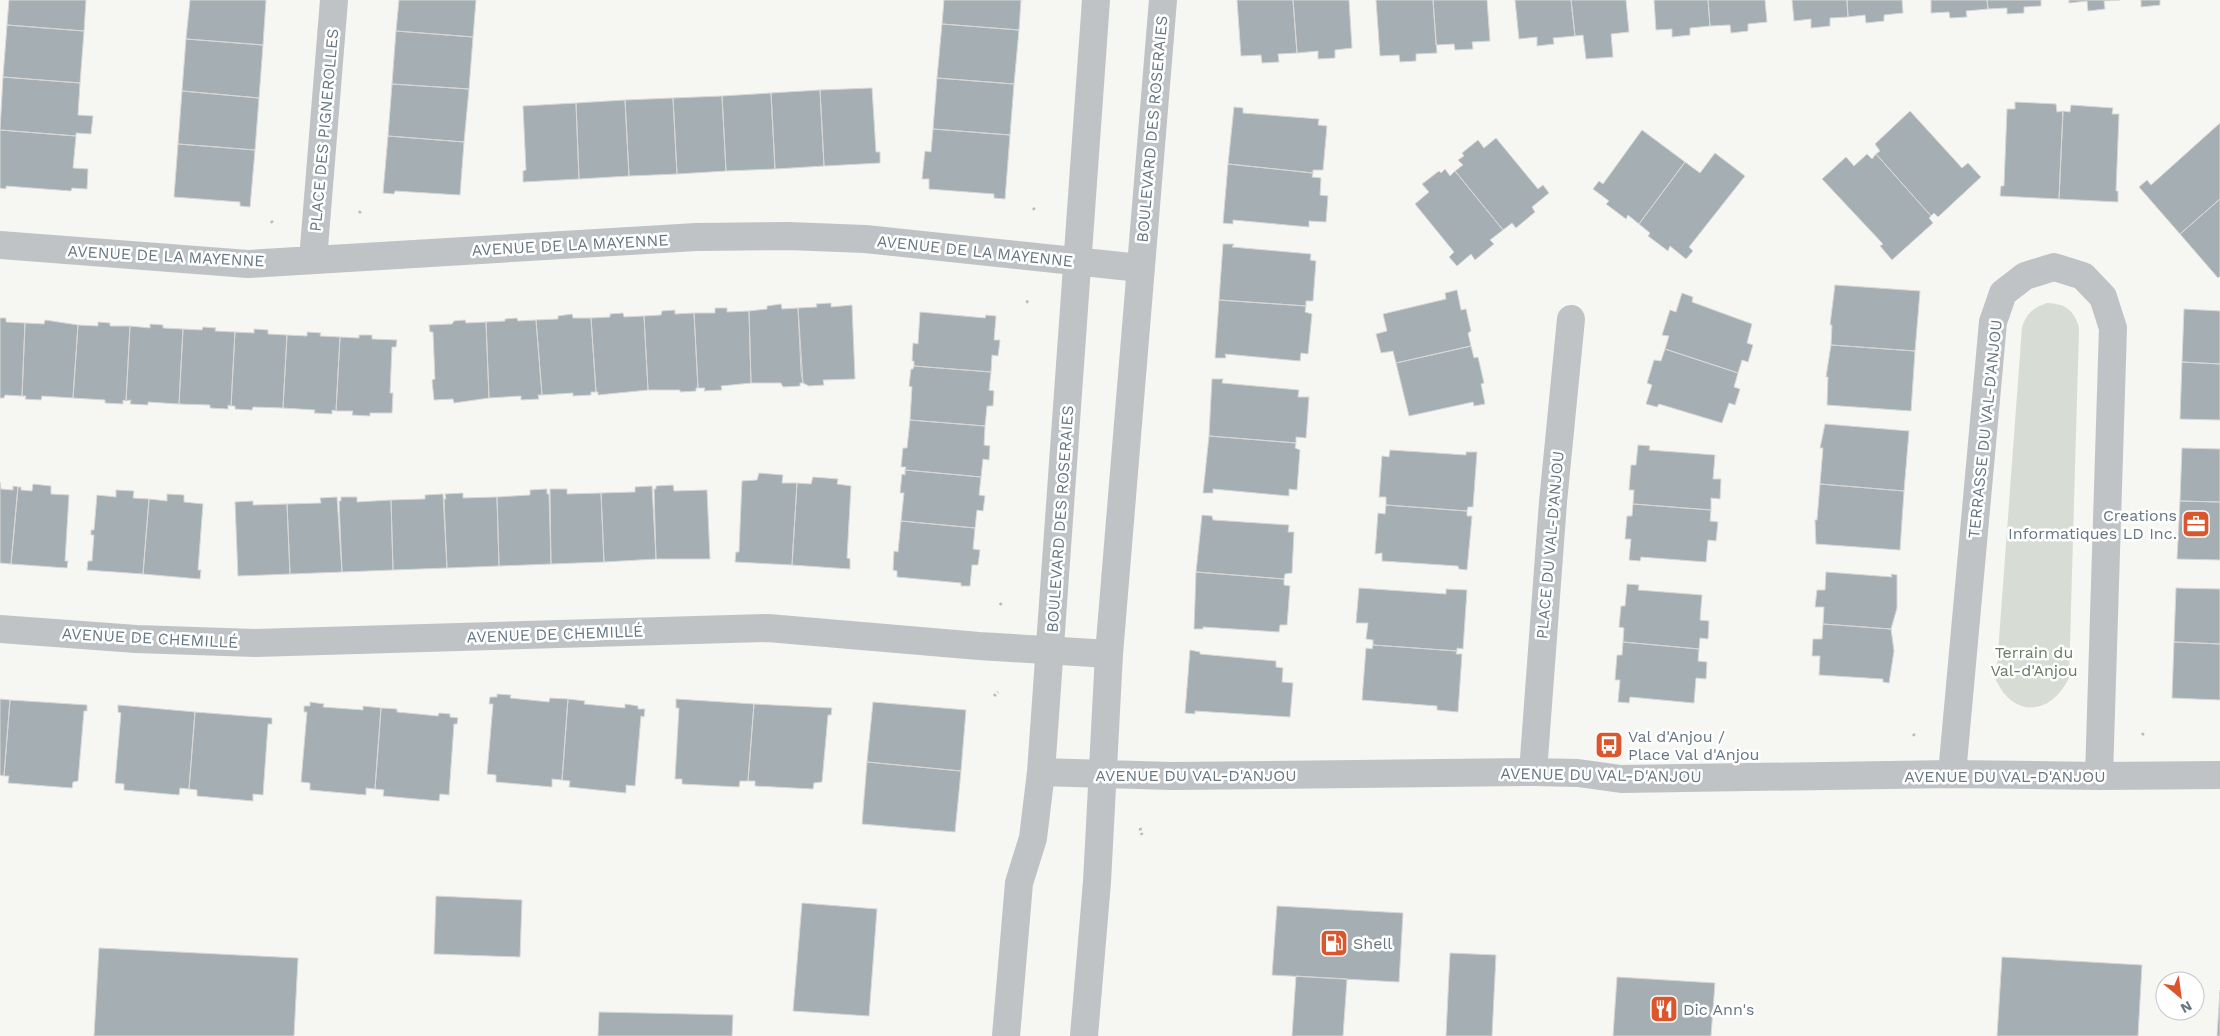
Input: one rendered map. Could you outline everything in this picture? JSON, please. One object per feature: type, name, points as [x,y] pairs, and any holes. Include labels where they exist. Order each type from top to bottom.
[{"type":"street","name":"PLACE DES PIGNEROLLES","points":[[313,260],[334,0]]},
{"type":"street","name":"BOULEVARD DES ROSERAIES","points":[[1006,1036],[1019,883],[1033,838],[1041,772],[1096,0]]},
{"type":"street","name":"BOULEVARD DES ROSERAIES","points":[[1084,1036],[1097,882],[1109,654],[1163,0]]},
{"type":"street","name":"AVENUE DE LA MAYENNE","points":[[0,245],[248,264],[696,237],[788,236],[865,239],[1140,268]]},
{"type":"street","name":"TERRASSE DU VAL-D'ANJOU","points":[[1952,774],[1994,322],[2003,293],[2025,276],[2054,267],[2083,276],[2103,297],[2113,328],[2099,776]]},
{"type":"street","name":"PLACE DU VAL-D'ANJOU","points":[[1533,772],[1553,502],[1571,319]]},
{"type":"street","name":"AVENUE DE CHEMILLÉ","points":[[0,629],[136,639],[255,643],[768,628],[979,646],[1109,654]]},
{"type":"street","name":"AVENUE DU VAL-D'ANJOU","points":[[1041,772],[1102,775],[1533,772],[1578,773],[1621,779],[1952,774],[2220,775]]},
{"type":"path","points":[[994,696],[998,692]]},
{"type":"path","points":[[1140,828],[1142,835]]},
{"type":"green space","name":"Terrain du Val-d'Anjou","points":[[2047,303],[2059,305],[2072,312],[2079,328],[2069,678],[2053,699],[2043,705],[2032,708],[2012,701],[2004,693],[1996,680],[2022,327],[2031,312]]},
{"type":"building","points":[[9,0],[86,0],[84,31],[7,25]]},
{"type":"building","points":[[190,0],[266,0],[263,45],[186,39]]},
{"type":"building","points":[[399,0],[476,0],[473,37],[396,31]]},
{"type":"building","points":[[944,0],[1021,0],[1019,30],[942,24]]},
{"type":"building","points":[[1237,0],[1293,0],[1297,53],[1278,54],[1279,62],[1262,63],[1261,55],[1241,56]]},
{"type":"building","points":[[1293,0],[1349,0],[1352,48],[1335,50],[1335,58],[1318,59],[1318,51],[1297,53]]},
{"type":"building","points":[[1376,0],[1433,0],[1437,53],[1416,54],[1416,61],[1400,62],[1399,55],[1380,56]]},
{"type":"building","points":[[1433,0],[1487,0],[1490,41],[1472,42],[1473,49],[1455,50],[1454,44],[1436,45]]},
{"type":"building","points":[[1515,0],[1571,0],[1575,36],[1553,38],[1554,44],[1537,46],[1537,37],[1519,39]]},
{"type":"building","points":[[1571,0],[1626,0],[1629,32],[1611,34],[1613,57],[1586,59],[1583,35],[1575,36]]},
{"type":"building","points":[[1654,0],[1708,0],[1710,26],[1690,28],[1690,35],[1672,37],[1672,29],[1656,30]]},
{"type":"building","points":[[1708,0],[1765,0],[1767,22],[1748,24],[1748,31],[1731,33],[1730,25],[1710,26]]},
{"type":"building","points":[[1792,0],[1847,0],[1848,17],[1830,18],[1830,26],[1811,28],[1811,19],[1794,21]]},
{"type":"building","points":[[1847,0],[1902,0],[1903,13],[1884,15],[1884,21],[1866,23],[1865,15],[1848,17]]},
{"type":"building","points":[[1931,0],[1987,0],[1988,9],[1966,11],[1967,17],[1950,18],[1949,12],[1931,13]]},
{"type":"building","points":[[1987,0],[2041,0],[2041,6],[2024,7],[2024,13],[2007,14],[2007,8],[1988,9]]},
{"type":"building","points":[[2069,0],[2120,0],[2104,1],[2105,9],[2088,11],[2087,1],[2069,3]]},
{"type":"building","points":[[2141,0],[2160,0],[2160,5],[2141,7]]},
{"type":"building","points":[[942,24],[1019,30],[1014,84],[937,78]]},
{"type":"building","points":[[7,25],[84,31],[80,83],[3,77]]},
{"type":"building","points":[[396,31],[473,37],[469,89],[392,84]]},
{"type":"building","points":[[186,39],[263,45],[259,98],[182,91]]},
{"type":"building","points":[[3,77],[80,83],[78,115],[93,116],[91,134],[76,133],[76,136],[0,130]]},
{"type":"building","points":[[937,78],[1014,84],[1010,135],[933,129]]},
{"type":"building","points":[[392,84],[469,89],[464,142],[388,136]]},
{"type":"building","points":[[872,88],[876,152],[880,152],[880,163],[824,166],[820,90]]},
{"type":"building","points":[[820,90],[824,166],[775,169],[771,93]]},
{"type":"building","points":[[182,91],[259,98],[255,150],[178,144]]},
{"type":"building","points":[[771,93],[775,169],[726,171],[722,96]]},
{"type":"building","points":[[722,96],[726,171],[677,174],[673,98]]},
{"type":"building","points":[[673,98],[677,174],[629,176],[625,100]]},
{"type":"building","points":[[625,100],[629,176],[579,179],[576,103]]},
{"type":"building","points":[[2015,102],[2056,104],[2057,112],[2063,111],[2059,199],[2000,196],[2001,186],[2004,186],[2007,109],[2015,109]]},
{"type":"building","points":[[576,103],[579,179],[523,182],[523,171],[526,170],[523,106]]},
{"type":"building","points":[[2071,105],[2113,108],[2112,114],[2119,114],[2116,191],[2118,191],[2118,202],[2059,199],[2063,111],[2070,112]]},
{"type":"building","points":[[1234,107],[1243,108],[1243,113],[1319,119],[1318,125],[1327,126],[1323,170],[1313,170],[1313,173],[1228,164]]},
{"type":"building","points":[[1910,111],[1962,168],[1968,163],[1981,177],[1938,217],[1934,213],[1931,216],[1876,154],[1880,151],[1875,144]]},
{"type":"building","points":[[2220,123],[2220,199],[2180,234],[2139,187],[2147,180],[2151,185]]},
{"type":"building","points":[[933,129],[1010,135],[1005,199],[994,198],[994,194],[929,189],[929,179],[922,179],[925,151],[931,152]]},
{"type":"building","points":[[0,130],[76,136],[73,168],[88,169],[87,189],[72,188],[71,191],[6,186],[6,189],[0,188]]},
{"type":"building","points":[[1642,130],[1685,162],[1639,224],[1628,215],[1626,219],[1606,204],[1609,201],[1593,189],[1599,181],[1603,184]]},
{"type":"building","points":[[388,136],[464,142],[460,195],[395,191],[394,194],[383,193]]},
{"type":"building","points":[[1496,138],[1538,189],[1543,185],[1549,193],[1532,207],[1535,212],[1516,228],[1512,223],[1503,230],[1455,171],[1463,165],[1458,160],[1464,156],[1462,153],[1478,140],[1484,148]]},
{"type":"building","points":[[178,144],[255,150],[250,207],[240,206],[240,202],[174,197]]},
{"type":"building","points":[[1715,153],[1745,176],[1689,247],[1693,251],[1686,259],[1670,246],[1668,251],[1648,236],[1650,233],[1639,224],[1685,162],[1700,173]]},
{"type":"building","points":[[1867,154],[1872,159],[1876,154],[1931,216],[1929,218],[1933,223],[1892,260],[1880,246],[1883,244],[1822,179],[1846,157],[1854,166]]},
{"type":"building","points":[[1228,164],[1313,173],[1312,177],[1321,178],[1320,195],[1328,196],[1326,222],[1309,221],[1309,227],[1233,220],[1233,224],[1223,223]]},
{"type":"building","points":[[1445,169],[1450,176],[1455,171],[1503,230],[1490,240],[1494,244],[1475,260],[1471,254],[1457,266],[1449,257],[1454,252],[1415,204],[1429,192],[1422,184],[1439,171],[1441,173]]},
{"type":"building","points":[[2220,199],[2220,276],[2218,278],[2180,234]]},
{"type":"building","points":[[1223,244],[1234,244],[1232,247],[1311,254],[1310,260],[1316,261],[1313,301],[1306,301],[1306,306],[1219,300]]},
{"type":"building","points":[[1835,285],[1920,291],[1915,351],[1831,345],[1832,325],[1830,325]]},
{"type":"building","points":[[1457,290],[1461,310],[1466,309],[1471,331],[1468,333],[1471,346],[1396,363],[1393,351],[1381,353],[1376,334],[1387,331],[1383,314],[1446,299],[1445,293]]},
{"type":"building","points":[[1682,293],[1693,297],[1692,302],[1752,324],[1747,343],[1753,345],[1748,362],[1742,360],[1738,373],[1665,349],[1669,336],[1662,335],[1670,310],[1676,312]]},
{"type":"building","points":[[1219,300],[1306,306],[1305,312],[1312,314],[1308,354],[1301,353],[1300,361],[1225,354],[1226,358],[1215,358]]},
{"type":"building","points":[[831,303],[831,307],[852,305],[855,379],[823,380],[824,385],[809,386],[803,383],[801,372],[798,308],[817,307],[816,304]]},
{"type":"building","points":[[781,304],[782,309],[798,308],[803,383],[800,383],[800,386],[783,387],[781,383],[751,383],[749,311],[767,309],[767,306]]},
{"type":"building","points":[[715,308],[727,308],[727,312],[749,311],[751,383],[721,386],[722,390],[704,391],[705,388],[698,388],[694,313],[715,313]]},
{"type":"building","points":[[2184,309],[2220,311],[2220,364],[2182,362]]},
{"type":"building","points":[[675,310],[675,314],[694,313],[698,388],[696,388],[696,391],[680,392],[680,390],[648,390],[644,316],[661,315],[662,311]]},
{"type":"building","points":[[920,312],[985,318],[986,315],[996,316],[994,340],[1000,340],[998,356],[992,355],[991,372],[914,366],[914,361],[912,361],[913,343],[918,344]]},
{"type":"building","points":[[623,313],[624,317],[644,316],[648,390],[598,395],[598,392],[596,392],[591,318],[610,317],[610,314]]},
{"type":"building","points":[[572,314],[573,318],[591,318],[596,392],[591,392],[591,395],[573,396],[573,393],[542,395],[536,320],[558,319],[558,316]]},
{"type":"building","points":[[0,318],[6,318],[6,322],[25,323],[22,396],[5,395],[4,398],[0,398]]},
{"type":"building","points":[[517,318],[518,321],[536,320],[542,395],[538,395],[539,399],[521,400],[521,396],[489,398],[486,322]]},
{"type":"building","points":[[45,320],[78,325],[73,398],[42,396],[41,400],[25,399],[26,396],[22,396],[25,323],[44,324]]},
{"type":"building","points":[[465,320],[466,323],[486,322],[489,398],[454,403],[453,399],[434,400],[432,380],[435,379],[433,332],[430,332],[429,325],[452,324],[454,321]]},
{"type":"building","points":[[98,322],[110,323],[110,326],[130,326],[126,401],[123,400],[123,404],[105,403],[105,400],[73,398],[78,325],[98,326]]},
{"type":"building","points":[[150,324],[163,325],[163,328],[183,329],[179,404],[148,402],[148,405],[130,404],[131,400],[126,401],[130,326],[150,328]]},
{"type":"building","points":[[203,327],[216,328],[215,331],[235,332],[231,406],[228,405],[228,409],[210,408],[210,405],[179,404],[183,329],[202,330]]},
{"type":"building","points":[[254,329],[268,330],[268,334],[287,335],[283,408],[253,407],[252,410],[235,409],[235,406],[231,406],[235,332],[254,333]]},
{"type":"building","points":[[307,332],[321,333],[320,336],[340,337],[336,411],[332,410],[332,414],[314,413],[315,410],[283,408],[287,335],[307,336]]},
{"type":"building","points":[[359,335],[372,335],[372,339],[397,340],[396,347],[392,347],[390,393],[393,393],[392,413],[370,413],[370,416],[352,415],[353,411],[336,411],[340,337],[359,338]]},
{"type":"building","points":[[1831,345],[1915,351],[1911,411],[1827,405],[1828,377],[1826,377]]},
{"type":"building","points":[[1471,346],[1474,358],[1478,357],[1484,383],[1481,384],[1485,404],[1474,406],[1473,402],[1409,416],[1396,363]]},
{"type":"building","points":[[1665,349],[1738,373],[1734,387],[1740,389],[1735,405],[1729,403],[1722,423],[1659,404],[1657,407],[1646,404],[1652,385],[1647,383],[1654,360],[1661,361]]},
{"type":"building","points":[[2182,362],[2220,364],[2220,420],[2180,419]]},
{"type":"building","points":[[914,366],[991,372],[989,390],[994,391],[993,406],[987,406],[985,426],[910,420],[912,387],[909,386],[911,369]]},
{"type":"building","points":[[1212,379],[1223,379],[1222,383],[1299,390],[1298,397],[1309,397],[1306,438],[1296,437],[1296,443],[1209,436]]},
{"type":"building","points":[[910,420],[985,426],[984,445],[990,446],[989,460],[983,459],[981,477],[905,470],[906,467],[901,467],[903,448],[907,448]]},
{"type":"building","points":[[1825,424],[1909,431],[1904,491],[1820,484],[1823,448],[1820,448]]},
{"type":"building","points":[[1209,436],[1296,443],[1295,448],[1300,450],[1297,490],[1289,489],[1289,496],[1213,489],[1213,493],[1203,493]]},
{"type":"building","points":[[1638,445],[1650,446],[1649,450],[1715,455],[1713,479],[1721,479],[1720,499],[1711,498],[1711,510],[1633,504],[1634,490],[1629,490],[1631,465],[1636,465]]},
{"type":"building","points":[[2182,448],[2220,449],[2220,502],[2180,501]]},
{"type":"building","points":[[1390,450],[1466,455],[1466,452],[1477,452],[1473,507],[1468,507],[1467,511],[1386,505],[1386,497],[1379,497],[1382,456],[1389,457]]},
{"type":"building","points":[[905,470],[981,477],[979,495],[985,496],[983,511],[977,510],[975,528],[901,521],[904,493],[900,493],[902,474],[905,475]]},
{"type":"building","points":[[759,473],[783,475],[782,483],[797,483],[792,565],[735,562],[736,552],[739,552],[742,481],[757,480]]},
{"type":"building","points":[[813,477],[838,479],[837,484],[851,486],[847,558],[850,559],[850,569],[792,565],[797,483],[811,484]]},
{"type":"building","points":[[0,482],[1,489],[13,490],[13,486],[18,487],[11,564],[0,563]]},
{"type":"building","points":[[33,484],[51,486],[51,494],[69,495],[65,561],[68,561],[67,568],[11,564],[18,487],[21,487],[21,490],[32,491]]},
{"type":"building","points":[[1820,484],[1904,491],[1900,550],[1816,544],[1815,520],[1817,520]]},
{"type":"building","points":[[673,485],[674,491],[707,490],[710,559],[656,559],[654,489],[656,489],[656,486]]},
{"type":"building","points":[[652,486],[656,559],[604,562],[601,493],[635,492],[635,487]]},
{"type":"building","points":[[547,489],[547,494],[549,494],[551,564],[499,566],[497,497],[530,495],[530,490]]},
{"type":"building","points":[[550,489],[567,489],[567,494],[601,493],[604,562],[551,564]]},
{"type":"building","points":[[116,490],[134,491],[133,498],[149,499],[143,574],[87,570],[88,561],[92,561],[94,535],[91,535],[91,530],[94,530],[97,495],[116,497]]},
{"type":"building","points":[[463,493],[463,498],[497,497],[499,566],[447,568],[445,494]]},
{"type":"building","points":[[167,494],[184,495],[184,502],[203,504],[198,570],[201,570],[200,579],[143,574],[149,499],[167,501]]},
{"type":"building","points":[[443,494],[447,568],[393,570],[391,500],[425,499],[425,495]]},
{"type":"building","points":[[337,497],[342,572],[290,574],[287,504],[321,503],[320,498]]},
{"type":"building","points":[[341,497],[357,497],[357,502],[391,500],[393,570],[342,572],[339,501],[341,501]]},
{"type":"building","points":[[253,501],[253,505],[287,504],[290,574],[238,576],[235,502]]},
{"type":"building","points":[[2180,501],[2220,502],[2220,560],[2177,559]]},
{"type":"building","points":[[1633,504],[1711,510],[1710,521],[1718,522],[1716,541],[1708,540],[1706,562],[1641,557],[1640,561],[1629,560],[1631,539],[1625,539],[1627,516],[1632,516]]},
{"type":"building","points":[[1386,505],[1467,511],[1467,516],[1472,516],[1467,570],[1459,569],[1458,566],[1382,561],[1382,553],[1375,554],[1378,513],[1385,514]]},
{"type":"building","points":[[1202,515],[1212,516],[1213,520],[1289,525],[1288,532],[1294,532],[1292,573],[1285,574],[1284,579],[1196,572]]},
{"type":"building","points":[[901,521],[975,528],[973,549],[980,550],[978,565],[972,565],[970,586],[961,586],[961,583],[897,577],[897,571],[893,570],[894,551],[898,552]]},
{"type":"building","points":[[1196,572],[1284,579],[1284,585],[1290,586],[1287,625],[1280,625],[1279,632],[1203,627],[1203,629],[1194,629]]},
{"type":"building","points":[[1826,572],[1892,577],[1891,574],[1897,575],[1897,608],[1891,629],[1823,624],[1824,607],[1815,607],[1817,590],[1825,590]]},
{"type":"building","points":[[1627,584],[1639,585],[1638,590],[1702,595],[1700,620],[1709,621],[1708,639],[1700,638],[1699,649],[1623,642],[1624,628],[1619,627],[1621,606],[1625,606]]},
{"type":"building","points":[[1359,588],[1446,594],[1446,589],[1467,590],[1463,649],[1457,648],[1457,651],[1373,645],[1373,640],[1366,639],[1368,623],[1356,623]]},
{"type":"building","points":[[2176,588],[2220,589],[2220,644],[2174,642]]},
{"type":"building","points":[[1823,624],[1891,629],[1894,651],[1889,683],[1883,682],[1883,679],[1819,675],[1820,656],[1812,656],[1813,639],[1822,639]]},
{"type":"building","points":[[1623,642],[1699,649],[1698,661],[1707,662],[1706,679],[1696,678],[1694,703],[1630,697],[1629,703],[1618,702],[1620,680],[1615,680],[1617,655],[1622,655]]},
{"type":"building","points":[[2174,642],[2220,644],[2220,700],[2172,698]]},
{"type":"building","points":[[1373,645],[1457,651],[1456,654],[1462,654],[1458,712],[1437,710],[1437,706],[1362,700],[1366,648],[1372,649]]},
{"type":"building","points":[[1190,650],[1200,652],[1200,654],[1276,661],[1276,667],[1283,668],[1282,682],[1293,683],[1290,717],[1195,711],[1195,714],[1185,713]]},
{"type":"building","points":[[497,694],[511,695],[510,698],[549,702],[550,698],[568,699],[562,780],[552,779],[552,787],[496,782],[496,775],[487,774],[493,704],[489,704],[490,697],[497,697]]},
{"type":"building","points":[[0,699],[10,700],[4,776],[0,775]]},
{"type":"building","points":[[568,699],[585,701],[584,704],[625,708],[625,704],[638,706],[638,709],[645,709],[644,717],[641,716],[635,786],[626,785],[626,793],[569,787],[570,781],[562,780]]},
{"type":"building","points":[[676,699],[754,704],[748,781],[740,781],[739,787],[682,784],[682,779],[675,779],[679,708],[676,708]]},
{"type":"building","points":[[10,700],[87,705],[87,711],[84,711],[78,781],[73,782],[72,788],[8,783],[9,776],[4,776]]},
{"type":"building","points":[[310,702],[324,704],[323,707],[363,710],[363,706],[381,708],[375,789],[366,788],[366,795],[310,790],[310,783],[301,782],[307,712],[304,712],[304,706],[310,706]]},
{"type":"building","points":[[873,702],[966,710],[961,771],[867,762]]},
{"type":"building","points":[[754,704],[832,708],[831,715],[828,715],[822,782],[814,783],[813,789],[755,786],[755,781],[748,781]]},
{"type":"building","points":[[118,705],[195,712],[189,789],[180,788],[179,795],[124,790],[124,784],[115,783],[121,713],[118,712]]},
{"type":"building","points":[[381,708],[397,709],[397,712],[438,716],[439,713],[450,714],[450,717],[458,718],[457,724],[454,724],[449,795],[440,794],[439,801],[383,796],[384,790],[375,789]]},
{"type":"building","points":[[195,712],[272,718],[272,724],[268,724],[263,795],[253,794],[253,801],[197,796],[197,790],[189,789]]},
{"type":"building","points":[[867,762],[961,771],[955,832],[862,824]]},
{"type":"building","points":[[436,896],[522,900],[520,957],[434,954]]},
{"type":"building","points":[[802,903],[877,909],[869,1016],[793,1011]]},
{"type":"building","points":[[1277,906],[1403,913],[1399,982],[1272,975]]},
{"type":"building","points":[[99,948],[298,958],[294,1036],[94,1036]]},
{"type":"building","points":[[1450,953],[1496,955],[1492,1036],[1446,1036]]},
{"type":"building","points":[[2002,957],[2142,965],[2138,1036],[1997,1036]]},
{"type":"building","points":[[1296,976],[1347,979],[1343,1036],[1292,1036]]},
{"type":"building","name":"Dic Ann's","points":[[1617,977],[1715,983],[1711,1036],[1613,1036]]},
{"type":"building","points":[[2220,990],[2220,1036],[2217,1036]]},
{"type":"building","points":[[599,1012],[733,1015],[732,1036],[598,1036]]},
{"type":"place","name":"Creations Informatiques LD Inc.","points":[[2196,524]]},
{"type":"place","name":"Val d'Anjou / Place Val d'Anjou","points":[[1609,745]]},
{"type":"place","name":"Shell","points":[[1334,943]]},
{"type":"place","name":"Dic Ann's","points":[[1664,1009]]}]
